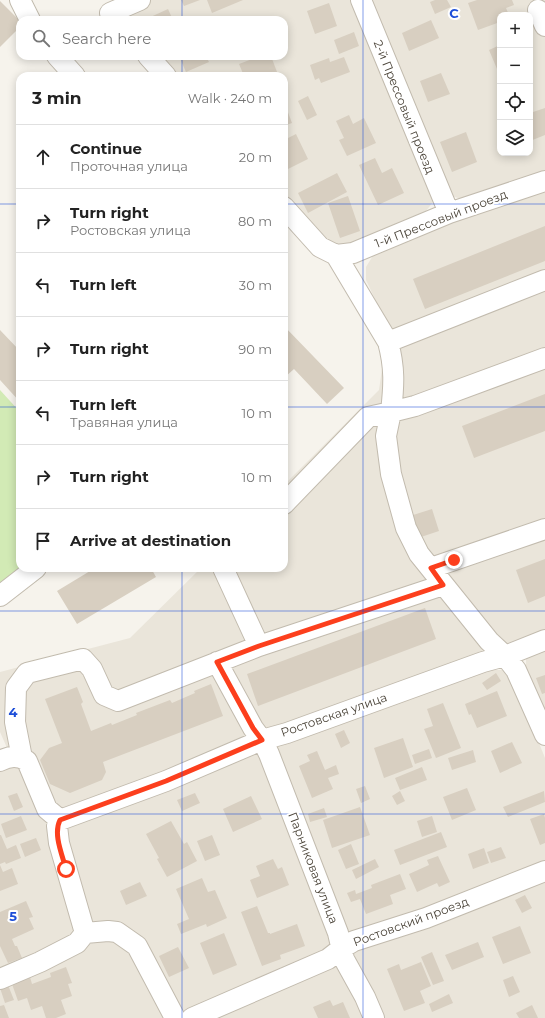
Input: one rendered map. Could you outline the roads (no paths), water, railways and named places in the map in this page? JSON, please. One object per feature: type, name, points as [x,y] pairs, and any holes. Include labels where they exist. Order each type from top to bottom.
[{"type":"street","points":[[20,0],[28,16]]},
{"type":"street","points":[[109,8],[140,0]]},
{"type":"street","name":"2-й Прессовый проезд","points":[[360,0],[448,213]]},
{"type":"street","points":[[61,60],[71,72]]},
{"type":"street","points":[[152,60],[162,72]]},
{"type":"street","name":"1-й Прессовый проезд","points":[[336,255],[353,253],[448,213],[545,181]]},
{"type":"street","points":[[288,211],[320,247],[336,255],[388,342],[393,361],[394,389],[386,436],[391,474],[406,528],[419,554],[443,585],[489,641],[505,656],[516,670],[545,735]]},
{"type":"street","points":[[388,342],[545,280]]},
{"type":"street","points":[[288,500],[368,417],[415,406],[545,358]]},
{"type":"street","points":[[431,568],[545,529]]},
{"type":"street","points":[[0,596],[31,572]]},
{"type":"street","points":[[225,572],[259,646]]},
{"type":"street","points":[[22,758],[15,722],[16,688],[27,673],[83,659],[92,668],[104,695],[118,701],[259,646],[443,585]]},
{"type":"street","name":"Ростовская улица","points":[[60,820],[166,781],[262,740],[287,733],[483,662],[505,656],[545,640]]},
{"type":"street","name":"Парниковая улица","points":[[217,662],[253,728],[262,740],[342,948],[344,959],[365,997],[374,1018]]},
{"type":"street","points":[[0,761],[8,756],[22,758],[26,761],[47,809],[60,820],[57,826],[59,843],[85,933]]},
{"type":"street","name":"Ростовский проезд","points":[[192,1018],[328,959],[354,941],[426,918],[545,871]]},
{"type":"street","points":[[0,979],[40,962],[77,942],[85,933],[108,931],[118,932],[137,946],[175,1018]]}]
